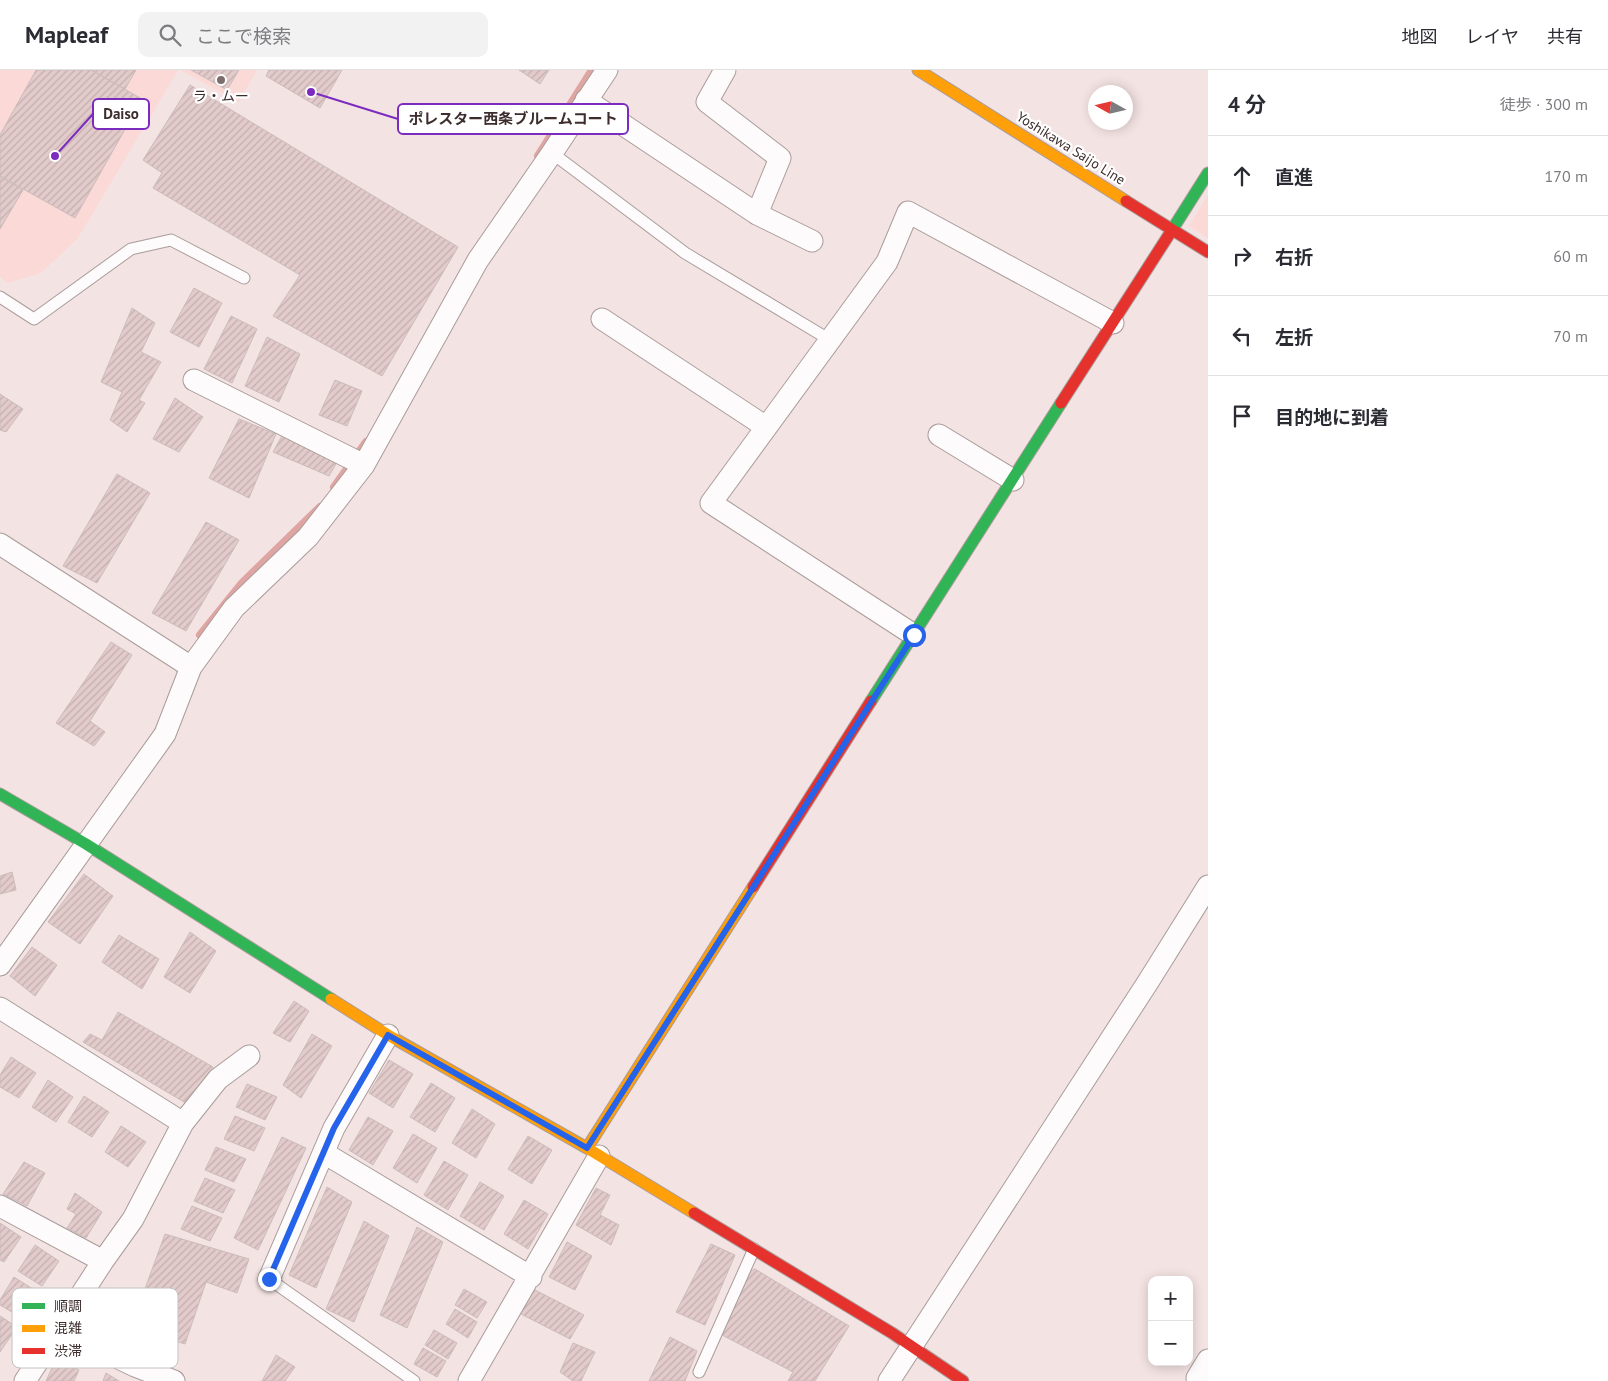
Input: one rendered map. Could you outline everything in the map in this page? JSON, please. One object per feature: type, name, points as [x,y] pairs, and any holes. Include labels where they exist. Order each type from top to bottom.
[{"type":"street","points":[[0,965],[165,734],[191,668],[234,608],[308,537],[362,464],[478,260],[607,70]]},
{"type":"street","points":[[726,70],[707,102],[780,158],[758,214]]},
{"type":"street","name":"Yoshikawa Saijo Line","points":[[922,71],[1208,252]]},
{"type":"street","points":[[586,100],[758,214],[812,241]]},
{"type":"street","points":[[469,1381],[530,1277],[593,1152],[914,635],[1208,173]]},
{"type":"street","points":[[914,635],[711,503],[887,262],[908,212],[1113,323]]},
{"type":"street","points":[[602,319],[766,426]]},
{"type":"street","points":[[194,380],[362,464]]},
{"type":"street","points":[[940,435],[1013,480]]},
{"type":"street","points":[[0,544],[191,668]]},
{"type":"street","points":[[0,794],[86,844],[388,1035],[593,1152],[892,1333],[911,1348],[963,1381]]},
{"type":"street","points":[[889,1381],[1148,982],[1208,886]]},
{"type":"street","points":[[0,1008],[183,1123]]},
{"type":"street","points":[[269,1279],[334,1128],[388,1035]]},
{"type":"street","points":[[85,1288],[133,1219],[183,1123],[218,1079],[250,1056]]},
{"type":"street","points":[[324,1152],[530,1277]]},
{"type":"street","points":[[0,1206],[103,1261]]},
{"type":"street","points":[[1202,1381],[1197,1378],[1208,1360]]},
{"type":"street","points":[[25,1381],[33,1368]]},
{"type":"street","points":[[140,1368],[174,1381]]},
{"type":"lane","points":[[552,153],[685,253],[830,340]]},
{"type":"lane","points":[[0,297],[34,319],[130,249],[171,240],[244,278]]},
{"type":"lane","points":[[699,1372],[754,1250]]},
{"type":"lane","points":[[269,1279],[414,1381]]},
{"type":"shaded area","points":[[0,70],[178,70],[78,238],[41,273],[8,283],[0,277]]},
{"type":"shaded area","points":[[180,70],[257,70],[239,102]]},
{"type":"shaded area","points":[[1208,195],[1208,238],[1189,226]]},
{"type":"building","points":[[36,70],[91,70],[142,99],[75,218],[0,176],[0,135]]},
{"type":"building","points":[[91,70],[136,70],[125,89]]},
{"type":"building","name":"ラ・ムー","points":[[191,70],[239,70],[227,90]]},
{"type":"building","points":[[269,70],[342,70],[320,108],[266,76]]},
{"type":"building","points":[[519,70],[549,70],[540,84]]},
{"type":"building","points":[[190,85],[458,247],[382,376],[273,316],[300,275],[153,188],[162,173],[143,160]]},
{"type":"building","points":[[0,176],[23,190],[0,229]]},
{"type":"building","points":[[194,288],[222,303],[199,347],[170,332]]},
{"type":"building","points":[[132,308],[155,323],[141,352],[161,362],[139,400],[145,403],[127,432],[110,420],[122,392],[101,382]]},
{"type":"building","points":[[231,316],[257,329],[232,383],[204,369]]},
{"type":"building","points":[[267,337],[300,354],[279,402],[245,386]]},
{"type":"building","points":[[335,380],[362,391],[347,426],[319,415]]},
{"type":"building","points":[[0,394],[23,409],[6,432],[0,430]]},
{"type":"building","points":[[175,398],[203,417],[179,452],[153,439]]},
{"type":"building","points":[[239,419],[276,434],[249,498],[209,478]]},
{"type":"building","points":[[284,432],[340,457],[329,476],[273,452]]},
{"type":"building","points":[[117,474],[150,493],[97,583],[63,566]]},
{"type":"building","points":[[206,522],[239,540],[186,631],[152,613]]},
{"type":"building","points":[[111,642],[132,655],[90,721],[105,732],[94,746],[56,723]]},
{"type":"building","points":[[12,872],[16,890],[0,894],[0,876]]},
{"type":"building","points":[[84,874],[113,896],[80,944],[48,922]]},
{"type":"building","points":[[190,932],[216,951],[190,993],[164,977]]},
{"type":"building","points":[[119,935],[159,959],[142,989],[102,962]]},
{"type":"building","points":[[32,947],[57,965],[35,996],[10,976]]},
{"type":"building","points":[[294,1001],[309,1011],[290,1042],[273,1033]]},
{"type":"building","points":[[118,1012],[213,1067],[189,1105],[83,1042],[90,1034],[102,1040]]},
{"type":"building","points":[[312,1034],[332,1046],[301,1098],[283,1085]]},
{"type":"building","points":[[11,1057],[36,1073],[19,1098],[0,1087],[0,1075]]},
{"type":"building","points":[[389,1060],[413,1074],[393,1108],[369,1093]]},
{"type":"building","points":[[48,1080],[73,1097],[56,1122],[32,1107]]},
{"type":"building","points":[[431,1083],[455,1098],[435,1132],[410,1117]]},
{"type":"building","points":[[247,1084],[277,1097],[265,1120],[236,1107]]},
{"type":"building","points":[[84,1096],[109,1112],[92,1137],[68,1122]]},
{"type":"building","points":[[472,1109],[495,1124],[476,1158],[452,1143]]},
{"type":"building","points":[[235,1116],[265,1128],[254,1151],[224,1139]]},
{"type":"building","points":[[368,1117],[393,1131],[373,1165],[349,1150]]},
{"type":"building","points":[[121,1126],[146,1142],[128,1167],[105,1152]]},
{"type":"building","points":[[413,1134],[437,1148],[417,1183],[393,1168]]},
{"type":"building","points":[[528,1136],[552,1150],[532,1184],[508,1169]]},
{"type":"building","points":[[282,1137],[306,1148],[258,1250],[234,1238]]},
{"type":"building","points":[[216,1147],[246,1159],[234,1182],[205,1170]]},
{"type":"building","points":[[444,1161],[468,1175],[448,1210],[424,1195]]},
{"type":"building","points":[[24,1162],[45,1173],[27,1206],[3,1194]]},
{"type":"building","points":[[205,1178],[235,1190],[223,1213],[194,1201]]},
{"type":"building","points":[[480,1182],[504,1196],[484,1230],[460,1216]]},
{"type":"building","points":[[327,1187],[352,1202],[316,1288],[289,1275]]},
{"type":"building","points":[[596,1188],[610,1195],[600,1215],[619,1225],[611,1245],[576,1225]]},
{"type":"building","points":[[75,1193],[102,1212],[86,1238],[67,1228],[76,1214],[67,1209]]},
{"type":"building","points":[[524,1200],[548,1214],[528,1249],[504,1234]]},
{"type":"building","points":[[192,1206],[222,1218],[210,1241],[181,1229]]},
{"type":"building","points":[[364,1221],[389,1236],[354,1322],[326,1309]]},
{"type":"building","points":[[0,1223],[21,1237],[4,1262],[0,1260]]},
{"type":"building","points":[[417,1227],[443,1242],[407,1328],[380,1315]]},
{"type":"building","points":[[165,1234],[249,1259],[237,1293],[206,1282],[185,1344],[178,1342],[178,1288],[145,1288]]},
{"type":"building","points":[[567,1242],[592,1256],[575,1290],[549,1277]]},
{"type":"building","points":[[711,1244],[735,1255],[705,1325],[676,1312]]},
{"type":"building","points":[[35,1245],[59,1261],[42,1286],[18,1271]]},
{"type":"building","points":[[755,1269],[849,1326],[815,1381],[788,1381],[793,1372],[722,1335],[750,1271]]},
{"type":"building","points":[[14,1277],[31,1288],[12,1288],[12,1312],[0,1305],[0,1300]]},
{"type":"building","points":[[464,1289],[487,1302],[477,1318],[455,1305]]},
{"type":"building","points":[[533,1289],[584,1315],[570,1339],[519,1313]]},
{"type":"building","points":[[455,1309],[477,1322],[468,1338],[446,1324]]},
{"type":"building","points":[[0,1316],[12,1324],[12,1334],[0,1352]]},
{"type":"building","points":[[434,1330],[457,1343],[448,1359],[425,1345]]},
{"type":"building","points":[[670,1337],[697,1351],[685,1381],[649,1381]]},
{"type":"building","points":[[573,1343],[595,1352],[581,1381],[573,1381],[560,1372]]},
{"type":"building","points":[[423,1348],[446,1361],[437,1377],[414,1364]]},
{"type":"building","points":[[276,1355],[295,1367],[285,1381],[262,1381]]},
{"type":"building","points":[[52,1368],[76,1368],[79,1370],[74,1381],[46,1381]]},
{"type":"building","points":[[106,1373],[119,1381],[103,1381]]},
{"type":"waterway","points":[[538,156],[592,70]]},
{"type":"waterway","points":[[334,487],[366,442]]},
{"type":"waterway","points":[[200,635],[242,583],[320,507]]},
{"type":"traffic: fast","points":[[1172,230],[1208,173]]},
{"type":"traffic: fast","points":[[871,701],[1061,403]]},
{"type":"traffic: fast","points":[[0,794],[86,844],[331,999]]},
{"type":"traffic: slow","points":[[918,70],[1126,201]]},
{"type":"traffic: slow","points":[[587,1148],[753,887]]},
{"type":"traffic: slow","points":[[331,999],[388,1035],[587,1148],[694,1213]]},
{"type":"traffic: jam","points":[[1126,201],[1208,252]]},
{"type":"traffic: jam","points":[[1061,403],[1172,230]]},
{"type":"traffic: jam","points":[[753,887],[871,701]]},
{"type":"traffic: jam","points":[[694,1213],[892,1333],[963,1381]]},
{"type":"place","name":"ラ・ムー","points":[[221,80]]},
{"type":"place","name":"ポレスター西条ブルームコート","points":[[311,92]]},
{"type":"place","name":"Daiso","points":[[55,156]]},
{"type":"route","points":[[269,1279],[334,1128],[388,1035],[587,1148],[914,635]]}]
